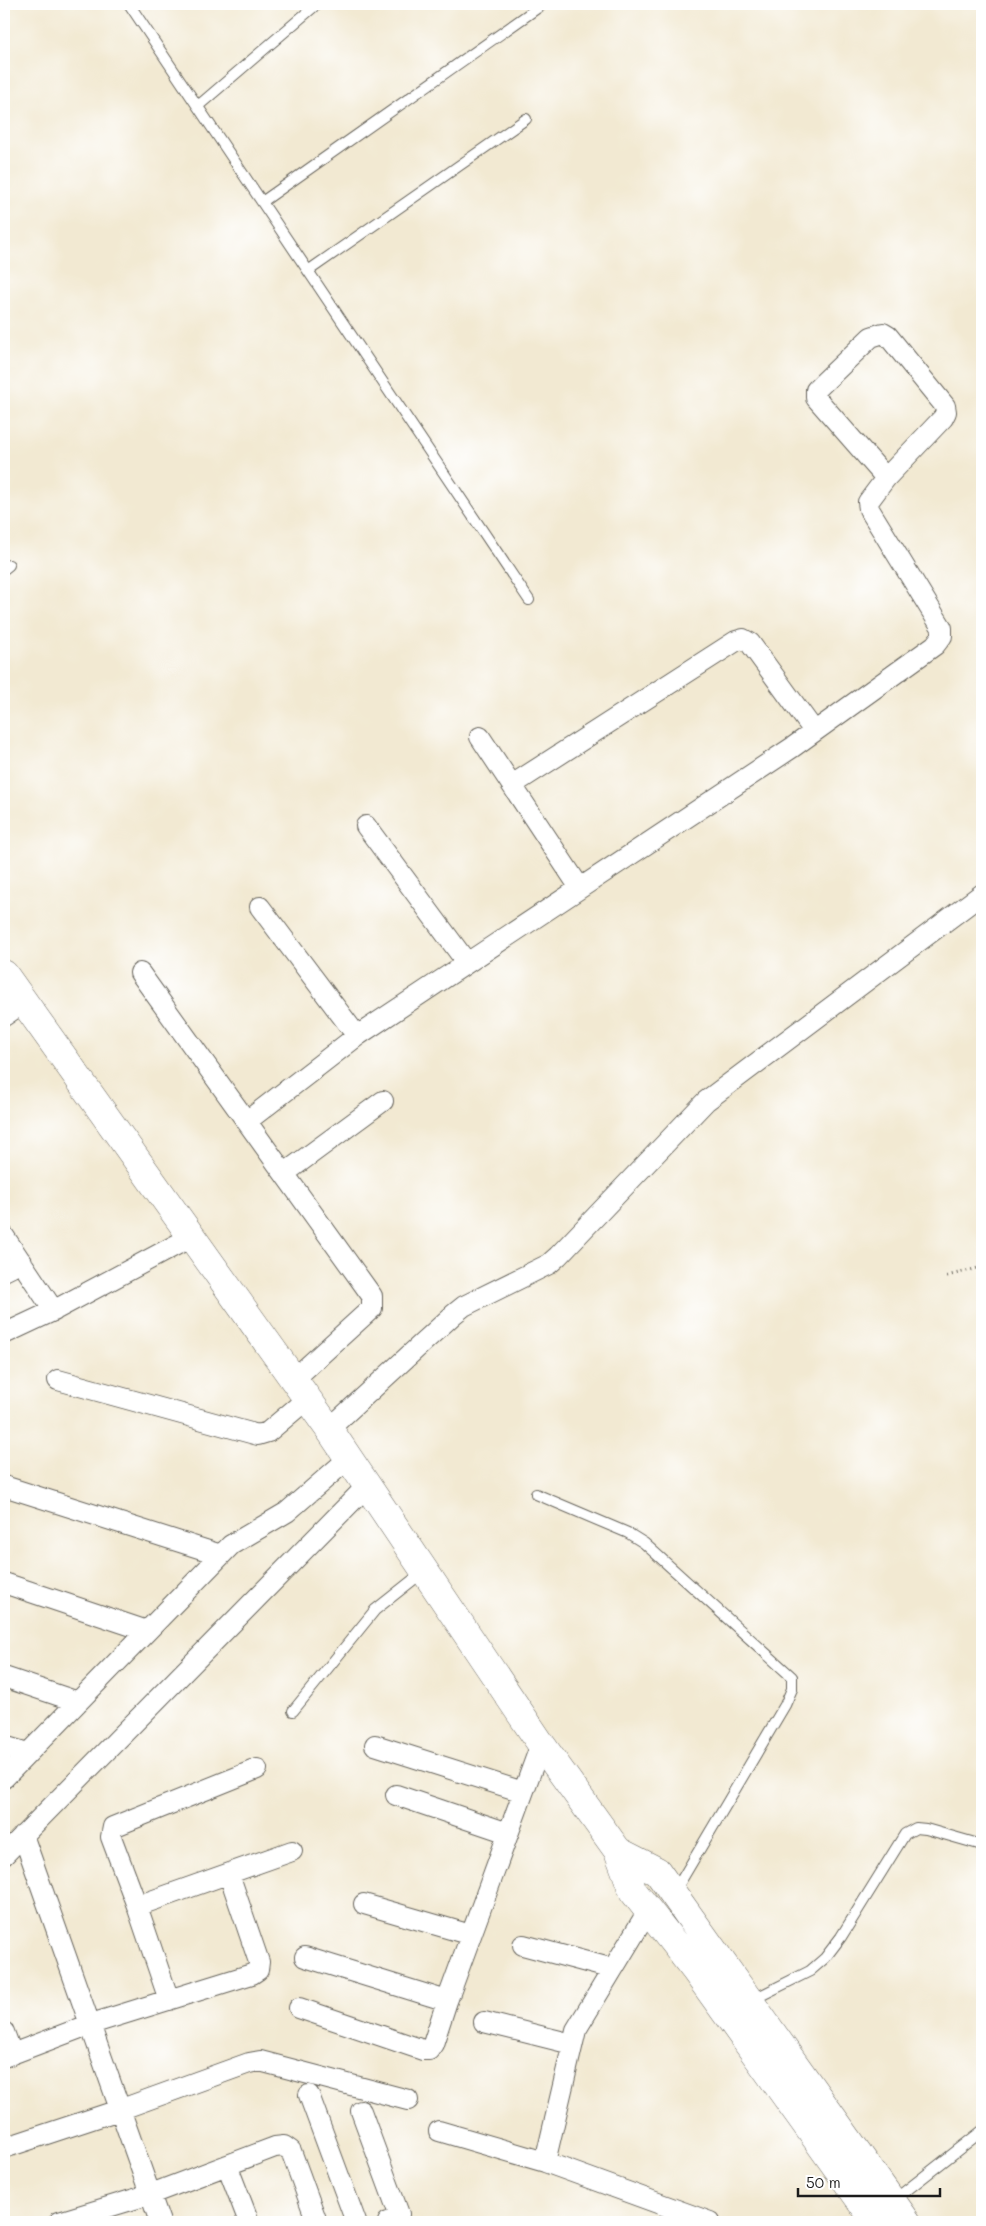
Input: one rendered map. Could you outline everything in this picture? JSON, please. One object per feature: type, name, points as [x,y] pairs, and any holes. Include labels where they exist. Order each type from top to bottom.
[{"type":"main road","points":[[4,974],[14,1009],[191,1237],[329,1430],[540,1744],[618,1851],[633,1891],[890,2217]]},
{"type":"main road","points":[[618,1851],[657,1871],[750,2002],[890,2217]]},
{"type":"street","points":[[247,1121],[357,1036],[814,731],[935,645],[942,636],[942,628],[869,509],[868,502],[886,478],[943,418],[946,412],[945,406],[888,336],[883,333],[871,337],[816,390],[816,398],[886,478]]},
{"type":"street","points":[[512,785],[736,641],[743,639],[750,643],[814,731]]},
{"type":"street","points":[[480,737],[580,888]]},
{"type":"street","points":[[366,826],[467,963]]},
{"type":"street","points":[[329,1430],[464,1306],[549,1264],[706,1101],[982,894]]},
{"type":"street","points":[[260,907],[357,1036]]},
{"type":"street","points":[[58,1380],[258,1435],[268,1432],[300,1389],[372,1308],[372,1296],[140,974]]},
{"type":"street","points":[[285,1173],[383,1101]]},
{"type":"street","points":[[4,1236],[54,1311]]},
{"type":"street","points":[[4,1334],[54,1311],[191,1237]]},
{"type":"street","points":[[4,1272],[22,1262]]},
{"type":"street","points":[[4,1778],[236,1540],[286,1512],[348,1459]]},
{"type":"street","points":[[4,1486],[221,1555]]},
{"type":"street","points":[[4,1855],[367,1486]]},
{"type":"street","points":[[4,1583],[147,1631]]},
{"type":"street","points":[[4,1677],[78,1702]]},
{"type":"street","points":[[299,2008],[423,2050],[429,2050],[433,2044],[540,1744]]},
{"type":"street","points":[[375,1745],[523,1792]]},
{"type":"street","points":[[4,1746],[28,1754]]},
{"type":"street","points":[[169,2000],[138,1906],[111,1837],[113,1827],[257,1769]]},
{"type":"street","points":[[396,1795],[508,1834]]},
{"type":"street","points":[[23,1835],[160,2222]]},
{"type":"street","points":[[138,1906],[292,1851]]},
{"type":"street","points":[[4,2032],[8,2056],[91,2024],[252,1974],[258,1970],[259,1962],[229,1874]]},
{"type":"street","points":[[364,1904],[471,1935]]},
{"type":"street","points":[[545,2162],[576,2030],[648,1911]]},
{"type":"street","points":[[523,1945],[612,1969]]},
{"type":"street","points":[[305,1957],[447,2001]]},
{"type":"street","points":[[484,2022],[572,2044]]},
{"type":"street","points":[[4,2148],[119,2110],[249,2063],[260,2061],[408,2100]]},
{"type":"street","points":[[309,2095],[356,2222]]},
{"type":"street","points":[[362,2111],[399,2214],[398,2219],[388,2222]]},
{"type":"street","points":[[439,2131],[545,2162],[710,2222]]},
{"type":"street","points":[[58,2222],[80,2219],[275,2147],[284,2146],[291,2151],[317,2222]]},
{"type":"street","points":[[227,2165],[249,2222]]},
{"type":"lane","points":[[129,4],[529,600]]},
{"type":"lane","points":[[198,106],[317,4]]},
{"type":"lane","points":[[262,202],[543,4]]},
{"type":"lane","points":[[308,271],[526,119]]},
{"type":"lane","points":[[536,1494],[628,1533],[644,1543],[792,1677],[792,1690],[785,1705],[673,1894]]},
{"type":"lane","points":[[293,1711],[375,1610],[424,1571]]},
{"type":"lane","points":[[750,2002],[810,1971],[825,1958],[841,1937],[905,1834],[916,1828],[926,1829],[982,1845]]},
{"type":"lane","points":[[890,2217],[982,2131]]},
{"type":"path","points":[[947,1276],[982,1267]]}]
